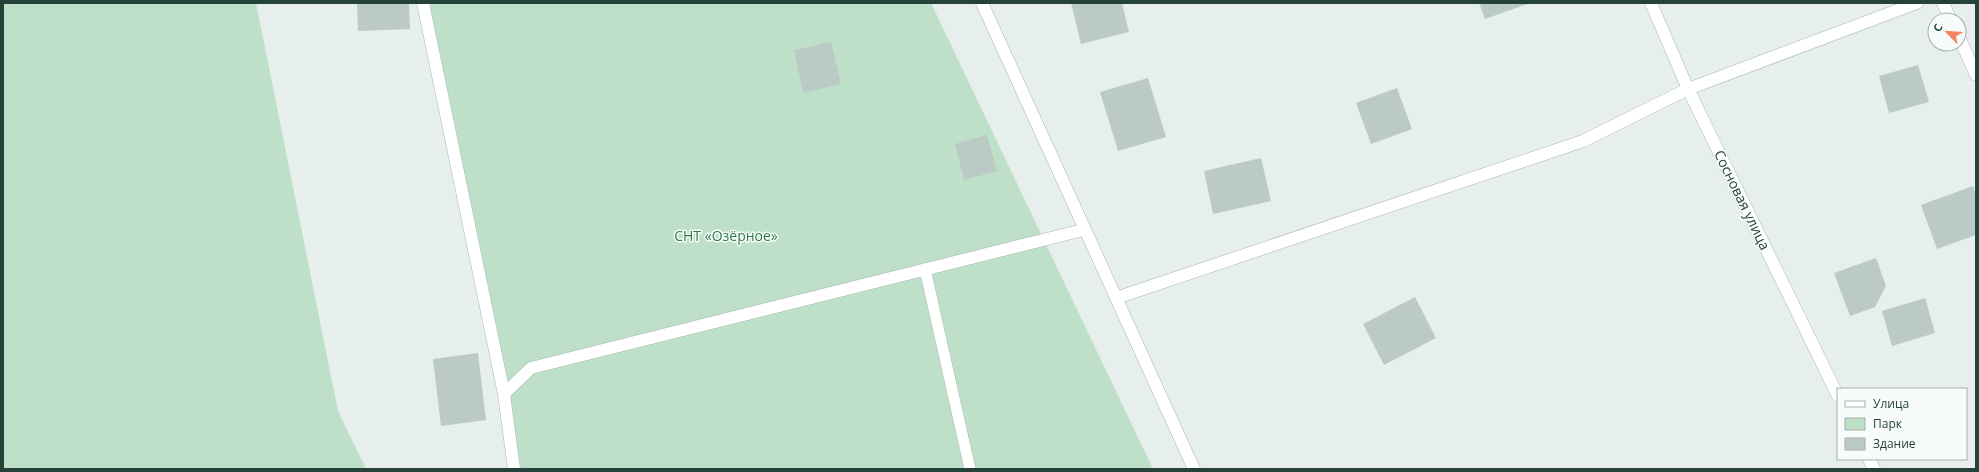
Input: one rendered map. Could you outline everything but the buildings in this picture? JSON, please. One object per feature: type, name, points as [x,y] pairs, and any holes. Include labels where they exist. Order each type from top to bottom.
[{"type":"street","points":[[423,3],[504,394],[514,469]]},
{"type":"street","points":[[982,3],[1083,230],[1116,298],[1194,469]]},
{"type":"street","name":"Сосновая улица","points":[[1651,3],[1688,89],[1837,394]]},
{"type":"street","points":[[1116,298],[1583,141],[1688,89],[1917,3]]},
{"type":"street","points":[[1965,52],[1976,75]]},
{"type":"street","points":[[504,394],[531,368],[1083,230]]},
{"type":"street","points":[[1870,460],[1874,469]]},
{"type":"lane","points":[[925,269],[970,469]]},
{"type":"green space","points":[[3,3],[256,3],[338,411],[366,469],[3,469]]},
{"type":"green space","name":"СНТ «Озёрное»","points":[[424,3],[931,3],[1153,469],[519,469]]}]
